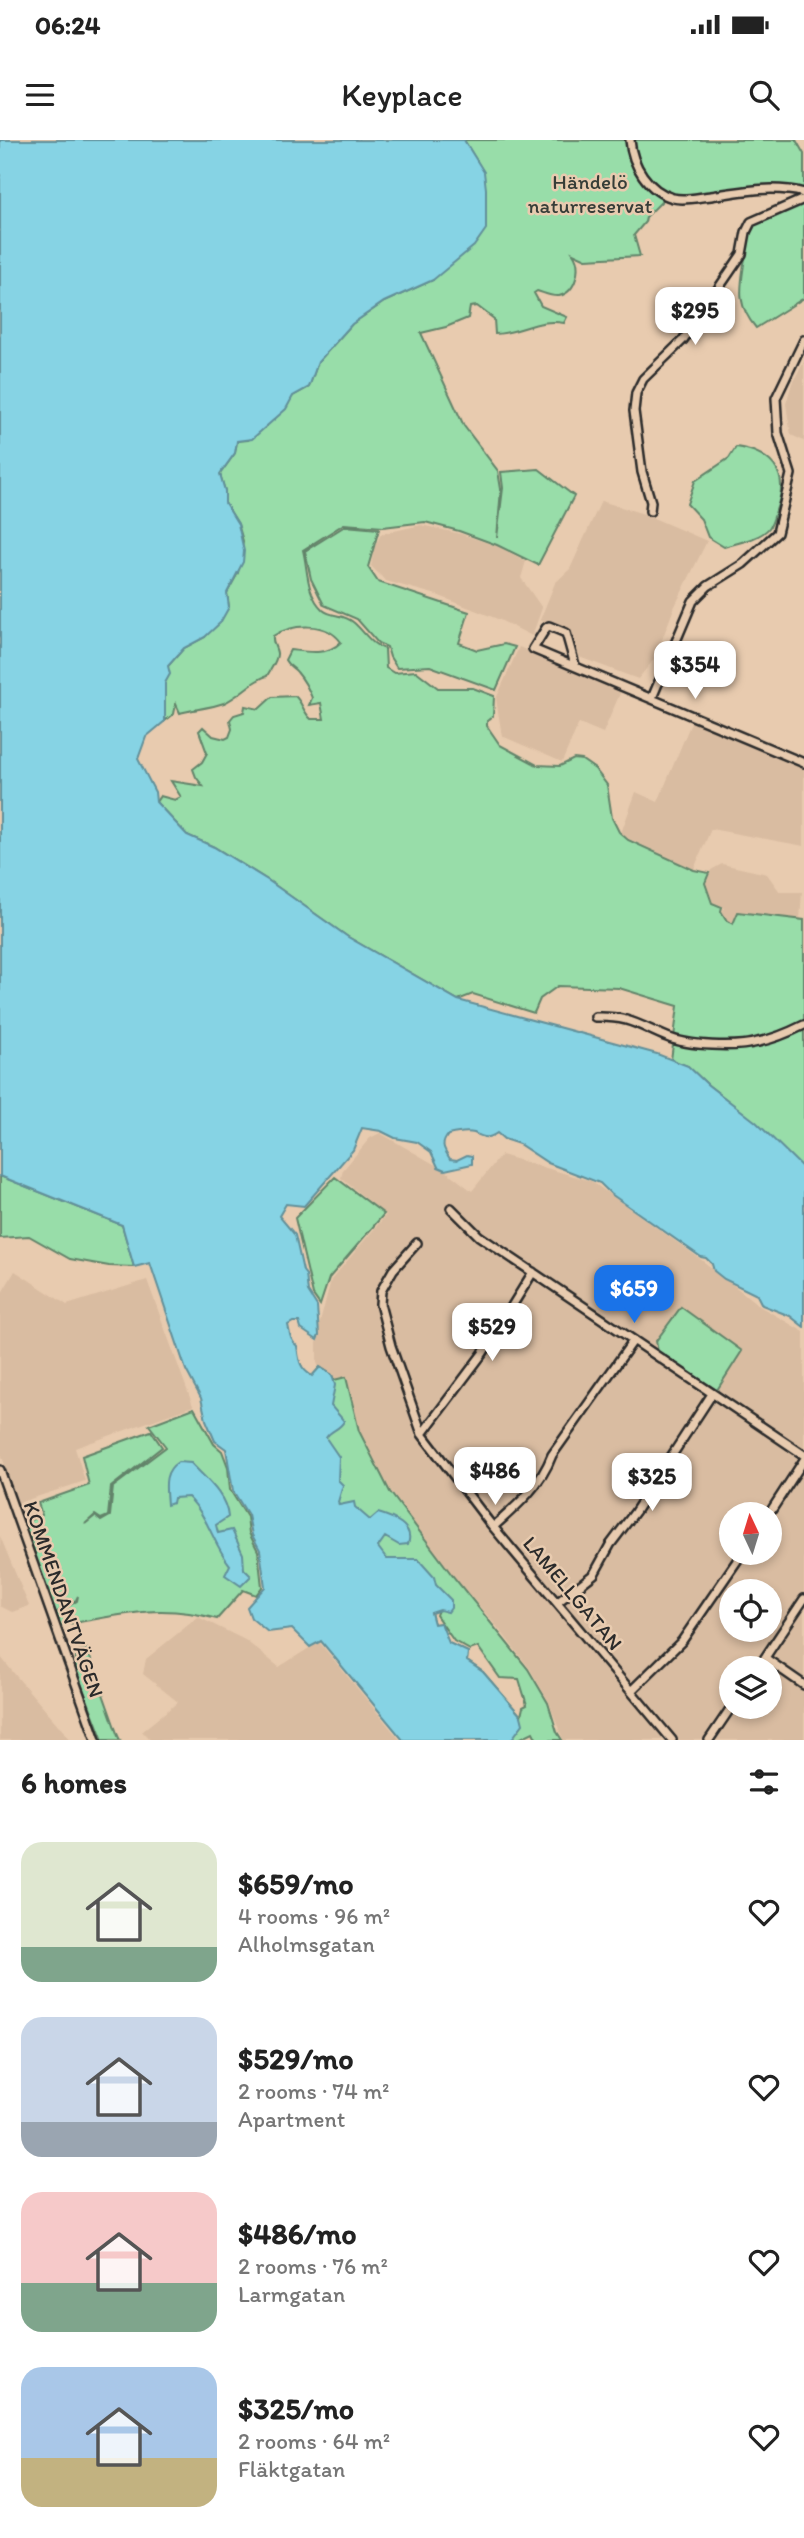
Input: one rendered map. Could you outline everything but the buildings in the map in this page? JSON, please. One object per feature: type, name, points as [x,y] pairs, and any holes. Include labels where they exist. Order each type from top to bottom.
[{"type":"street","points":[[630,140],[636,165],[646,181],[658,192],[672,198],[776,189],[804,193]]},
{"type":"street","points":[[650,511],[651,502],[642,472],[634,411],[636,393],[642,379],[683,340],[742,254],[746,232],[751,222],[804,199]]},
{"type":"street","points":[[652,698],[693,601],[708,586],[743,564],[777,533],[791,474],[778,433],[776,398],[804,341]]},
{"type":"street","points":[[575,665],[566,634],[550,626],[546,628],[533,649],[804,763]]},
{"type":"street","points":[[595,1017],[631,1019],[670,1038],[740,1045],[758,1042],[804,1025]]},
{"type":"street","points":[[452,1208],[479,1236],[804,1458],[776,1502]]},
{"type":"street","name":"LAMELLGATAN","points":[[417,1243],[393,1270],[381,1291],[380,1304],[391,1346],[422,1434],[493,1527],[672,1740]]},
{"type":"street","points":[[422,1434],[482,1353],[533,1272]]},
{"type":"street","points":[[493,1527],[525,1499],[633,1341]]},
{"type":"street","points":[[558,1602],[594,1574],[610,1545],[663,1472],[712,1394]]},
{"type":"street","name":"KOMMENDANTVÄGEN","points":[[0,1470],[96,1740]]},
{"type":"street","points":[[632,1690],[682,1641],[734,1565]]},
{"type":"street","points":[[766,1656],[804,1599]]},
{"type":"street","points":[[782,1670],[804,1685]]},
{"type":"street","points":[[709,1740],[723,1719]]},
{"type":"shaded area","points":[[804,362],[804,441],[791,435],[786,404],[792,383]]},
{"type":"shaded area","points":[[601,501],[644,514],[707,541],[674,608],[655,658],[638,679],[579,657],[569,631],[540,620],[555,583],[570,569]]},
{"type":"shaded area","points":[[421,525],[497,546],[526,561],[521,578],[542,608],[532,636],[437,595],[386,581],[371,566],[374,548],[381,534]]},
{"type":"shaded area","points":[[519,647],[621,691],[603,733],[579,723],[562,762],[502,736],[496,699]]},
{"type":"shaded area","points":[[693,718],[804,766],[804,846],[711,829],[694,869],[621,833],[636,792],[658,802]]},
{"type":"shaded area","points":[[722,864],[767,874],[780,892],[802,892],[800,919],[737,911],[733,923],[726,920],[724,907],[713,903],[706,883],[711,870]]},
{"type":"shaded area","points":[[380,1133],[446,1171],[472,1191],[501,1155],[591,1181],[699,1258],[761,1307],[804,1332],[804,1740],[563,1740],[549,1702],[530,1669],[452,1574],[391,1491],[360,1431],[347,1377],[326,1381],[317,1363],[317,1334],[331,1280],[386,1215],[341,1178],[343,1170],[370,1138]]},
{"type":"shaded area","points":[[15,1271],[67,1305],[147,1280],[193,1406],[75,1448],[85,1481],[18,1503],[0,1451],[0,1296]]},
{"type":"shaded area","points":[[0,1536],[29,1606],[12,1612],[0,1606]]},
{"type":"shaded area","points":[[198,1617],[245,1640],[279,1667],[319,1642],[400,1740],[150,1740],[142,1731],[178,1702],[143,1674],[146,1659]]},
{"type":"shaded area","points":[[0,1656],[17,1677],[71,1740],[0,1740]]},
{"type":"green space","name":"Händelö naturreservat","points":[[464,140],[796,140],[804,154],[804,191],[771,185],[703,194],[670,193],[646,217],[634,235],[640,256],[586,259],[573,253],[577,271],[570,289],[559,296],[537,291],[534,293],[541,306],[567,317],[564,323],[546,322],[495,334],[494,319],[477,306],[470,307],[468,318],[421,333],[464,426],[498,471],[501,489],[497,538],[503,488],[501,472],[539,469],[574,496],[538,565],[497,545],[425,522],[383,527],[344,524],[303,550],[313,597],[317,604],[326,612],[349,619],[372,641],[385,649],[386,668],[394,673],[416,671],[438,688],[473,688],[494,696],[493,716],[487,721],[487,726],[500,745],[537,765],[560,766],[574,759],[582,760],[595,769],[607,785],[612,818],[619,832],[628,840],[694,870],[709,873],[705,883],[712,903],[722,907],[721,911],[727,921],[733,924],[738,912],[804,920],[804,1172],[745,1114],[688,1066],[671,1060],[678,1006],[619,988],[558,986],[540,999],[534,1013],[473,994],[458,1000],[348,937],[269,881],[214,847],[187,835],[156,802],[160,796],[175,800],[181,797],[171,781],[203,786],[193,769],[202,762],[207,753],[199,731],[203,727],[213,736],[225,739],[229,737],[232,729],[230,720],[234,715],[244,712],[245,706],[259,709],[272,697],[295,696],[311,719],[324,719],[321,703],[309,705],[312,698],[308,688],[285,660],[290,650],[323,651],[341,642],[327,631],[299,627],[273,636],[277,656],[267,676],[219,704],[180,713],[176,704],[174,714],[165,721],[168,666],[184,648],[205,637],[229,607],[227,593],[238,573],[243,541],[238,524],[225,503],[220,474],[235,453],[237,441],[248,440],[256,435],[293,396],[309,387],[318,362],[352,324],[384,302],[433,280],[484,173]]},
{"type":"green space","points":[[804,203],[804,298],[756,328],[741,298],[750,230],[752,225]]},
{"type":"green space","points":[[736,447],[759,454],[774,466],[779,474],[780,495],[772,523],[765,532],[724,547],[708,537],[701,519],[687,504],[695,481],[729,458]]},
{"type":"green space","points":[[345,526],[379,529],[368,567],[378,582],[469,612],[459,643],[477,650],[504,644],[515,647],[496,690],[430,666],[397,668],[387,647],[378,643],[357,619],[324,605],[311,579],[305,551]]},
{"type":"green space","points":[[0,1176],[122,1225],[134,1267],[109,1266],[70,1259],[29,1236],[0,1238]]},
{"type":"green space","points":[[335,1177],[384,1214],[329,1278],[320,1305],[313,1295],[295,1218]]},
{"type":"green space","points":[[681,1307],[742,1351],[717,1390],[658,1352],[656,1341]]},
{"type":"green space","points":[[300,1363],[304,1371],[312,1376],[320,1367],[332,1375],[334,1380],[346,1377],[359,1431],[390,1492],[452,1575],[528,1669],[548,1703],[562,1740],[537,1740],[533,1732],[517,1740],[491,1740],[342,1544]],"holes":[[[438,1610],[436,1615],[454,1641],[470,1650],[478,1647],[500,1678],[519,1679],[527,1705],[523,1707],[521,1716],[483,1672],[467,1661],[468,1652],[448,1643],[441,1623],[434,1624],[431,1613]]]},
{"type":"green space","points":[[194,1408],[214,1444],[222,1451],[228,1467],[230,1490],[247,1517],[249,1533],[258,1551],[262,1587],[256,1595],[243,1590],[217,1619],[176,1611],[157,1611],[61,1625],[56,1614],[77,1601],[78,1596],[56,1613],[21,1524],[42,1515],[38,1503],[89,1485],[82,1456],[151,1431],[162,1447],[111,1487],[108,1516],[101,1519],[95,1515],[85,1524],[95,1516],[101,1521],[110,1516],[113,1487],[166,1447],[149,1425]]},
{"type":"green space","points":[[87,1649],[120,1740],[103,1740],[75,1668],[77,1651]]},
{"type":"water","points":[[0,140],[464,140],[484,172],[486,229],[474,246],[433,280],[384,302],[352,324],[318,362],[309,387],[293,396],[286,409],[252,439],[237,441],[235,453],[220,474],[225,503],[238,524],[244,551],[243,562],[227,593],[229,607],[220,623],[205,637],[184,648],[168,666],[170,674],[165,683],[165,721],[146,737],[138,759],[155,792],[156,802],[187,835],[214,847],[269,881],[348,937],[458,1000],[657,1054],[688,1066],[756,1122],[804,1169],[804,1327],[790,1316],[762,1305],[757,1295],[724,1279],[714,1271],[706,1258],[611,1194],[600,1183],[548,1163],[497,1133],[488,1137],[468,1132],[448,1135],[444,1147],[450,1159],[472,1156],[472,1164],[445,1170],[438,1167],[431,1152],[417,1142],[362,1128],[353,1150],[304,1206],[286,1204],[279,1216],[295,1235],[308,1292],[317,1306],[317,1340],[301,1329],[299,1322],[288,1325],[291,1337],[297,1346],[304,1370],[312,1376],[320,1367],[332,1375],[335,1385],[331,1406],[344,1421],[326,1438],[339,1457],[338,1480],[343,1485],[339,1505],[354,1502],[355,1507],[370,1520],[378,1513],[405,1527],[408,1544],[399,1545],[385,1537],[378,1547],[387,1559],[418,1559],[434,1577],[436,1585],[451,1600],[448,1612],[440,1610],[431,1613],[434,1624],[441,1623],[449,1643],[468,1652],[467,1661],[483,1672],[521,1716],[523,1724],[511,1740],[403,1740],[321,1641],[310,1647],[292,1629],[268,1632],[251,1618],[247,1607],[265,1587],[260,1550],[252,1535],[248,1515],[233,1491],[226,1449],[215,1441],[201,1398],[186,1370],[150,1263],[134,1267],[122,1225],[0,1176]]},
{"type":"water","points":[[178,1462],[191,1463],[214,1487],[223,1501],[228,1517],[216,1525],[218,1533],[232,1530],[243,1554],[244,1569],[251,1576],[241,1586],[225,1575],[230,1565],[201,1513],[188,1497],[174,1498],[173,1503],[167,1505],[167,1476]]}]
